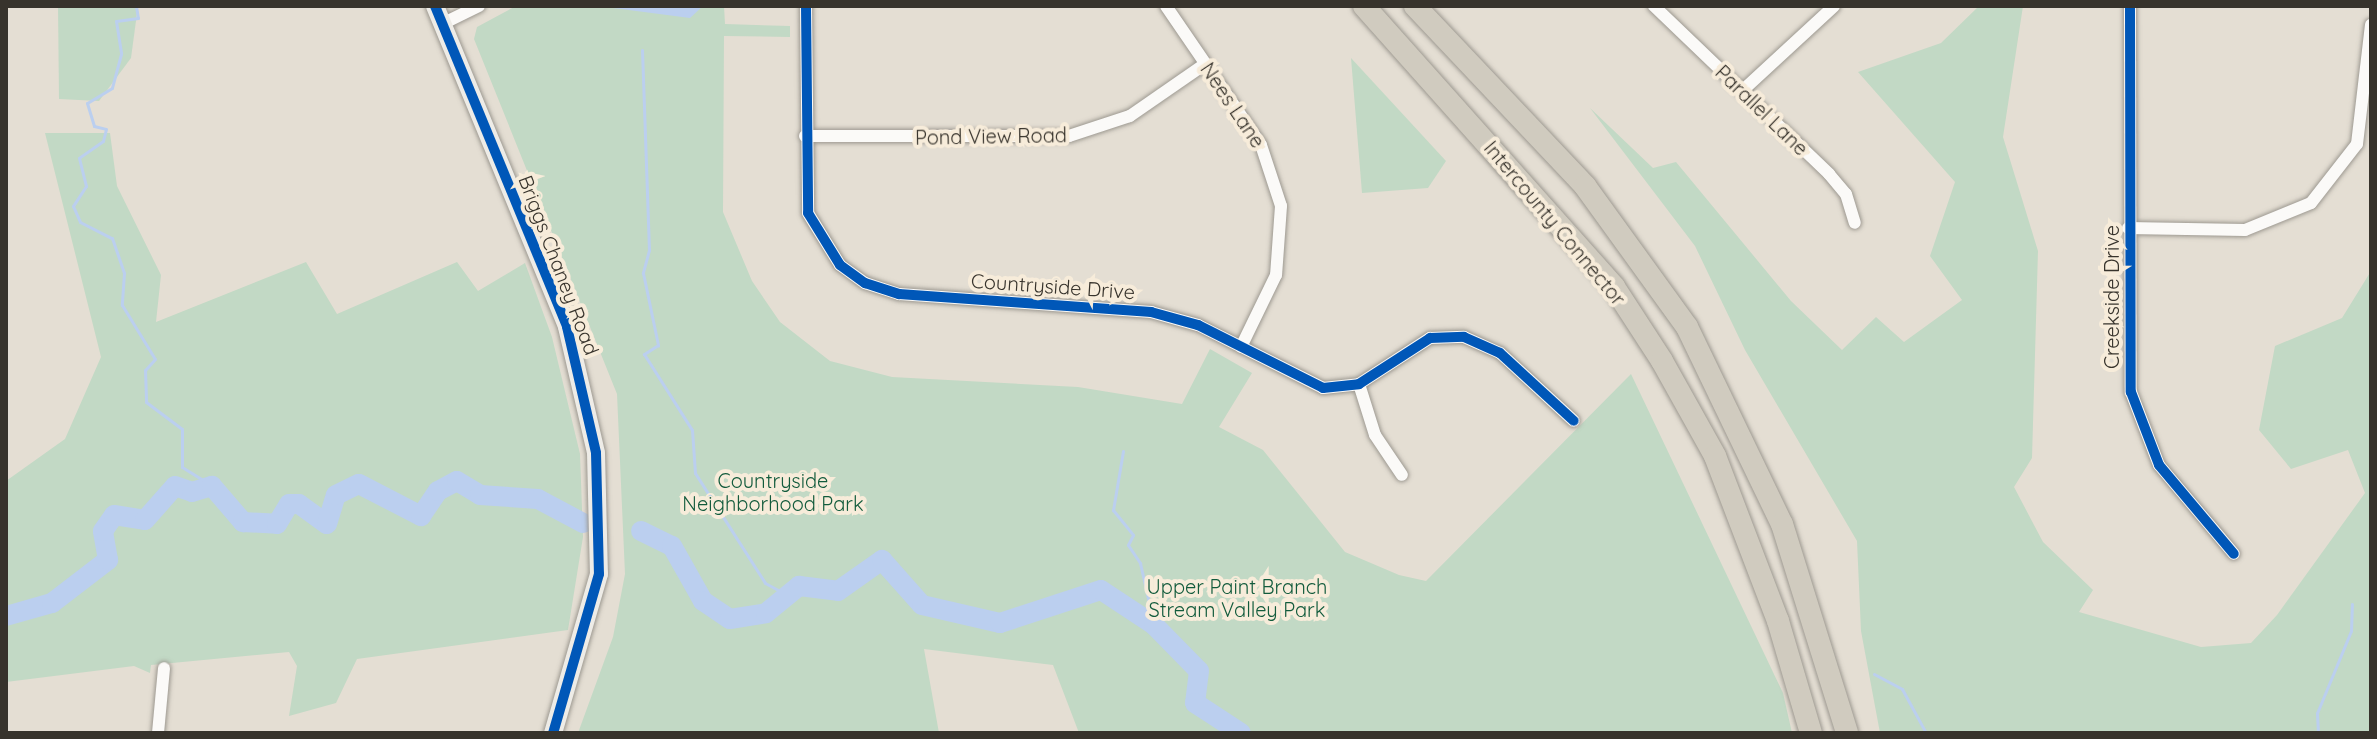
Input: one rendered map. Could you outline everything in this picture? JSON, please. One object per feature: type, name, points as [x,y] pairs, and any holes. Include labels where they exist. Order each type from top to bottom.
[{"type":"highway","name":"Intercounty Connector","points":[[1364,6],[1614,287],[1662,361],[1715,456],[1811,733]]},
{"type":"highway","name":"Intercounty Connector","points":[[1415,6],[1593,197],[1687,327],[1782,524],[1847,733]]},
{"type":"main road","name":"Briggs Chaney Road","points":[[440,14],[567,327],[596,453],[599,574],[553,733]]},
{"type":"street","points":[[440,14],[479,6]]},
{"type":"street","name":"Countryside Drive","points":[[806,6],[808,213],[840,265],[865,283],[899,294],[1151,312],[1241,347],[1323,388],[1359,384],[1430,338],[1464,337],[1500,353],[1574,421]]},
{"type":"street","name":"Nees Lane","points":[[1166,6],[1261,145],[1281,206],[1276,275],[1241,347]]},
{"type":"street","name":"Parallel Lane","points":[[1654,6],[1846,194],[1855,223]]},
{"type":"street","points":[[1742,91],[1834,6]]},
{"type":"street","name":"Creekside Drive","points":[[2130,6],[2128,369],[2146,443],[2234,554]]},
{"type":"street","points":[[2128,228],[2245,230],[2311,203],[2357,144],[2371,25]]},
{"type":"street","name":"Pond View Road","points":[[805,136],[1069,136],[1130,116],[1205,64]]},
{"type":"street","points":[[1359,384],[1375,435],[1402,475]]},
{"type":"street","points":[[158,733],[164,668]]},
{"type":"green space","points":[[58,6],[138,6],[131,58],[99,101],[59,99]]},
{"type":"green space","points":[[516,6],[724,6],[725,24],[790,26],[790,37],[724,36],[723,212],[752,281],[780,322],[830,361],[892,377],[1078,387],[1182,404],[1210,349],[1252,373],[1219,427],[1263,450],[1345,552],[1399,575],[1426,581],[1631,374],[1783,693],[1792,733],[1079,733],[1053,665],[924,649],[939,733],[578,733],[613,637],[625,574],[617,394],[474,39],[477,27]]},
{"type":"green space","points":[[1979,6],[2023,6],[2003,137],[2038,251],[2032,458],[2014,487],[2043,542],[2093,590],[2079,612],[2201,647],[2251,643],[2277,615],[2365,493],[2348,450],[2291,469],[2259,430],[2275,346],[2342,318],[2371,271],[2371,733],[1880,733],[1861,631],[1857,541],[1745,350],[1695,246],[1590,108],[1653,168],[1676,162],[1791,301],[1842,350],[1876,317],[1904,342],[1962,300],[1930,256],[1955,182],[1858,72],[1941,43]]},
{"type":"green space","points":[[1351,58],[1446,161],[1428,188],[1362,193]]},
{"type":"green space","points":[[45,133],[110,133],[117,186],[161,275],[156,322],[306,262],[337,314],[457,262],[478,291],[525,263],[552,337],[580,454],[583,537],[568,630],[357,659],[336,703],[289,716],[297,666],[289,652],[151,665],[150,673],[134,666],[6,682],[6,481],[65,439],[101,357]]},
{"type":"water","points":[[598,6],[703,6],[690,18]]},
{"type":"waterway","points":[[136,6],[138,18],[116,21],[121,54],[112,88],[87,103],[94,126],[106,129],[103,141],[79,158],[86,186],[73,206],[80,222],[112,238],[124,273],[122,305],[155,359],[145,370],[146,402],[182,429],[182,467],[212,486]]},
{"type":"waterway","points":[[642,50],[649,250],[643,273],[658,345],[644,354],[692,430],[695,473],[765,583],[788,595]]},
{"type":"waterway","points":[[1123,451],[1113,510],[1133,535],[1128,545],[1140,563],[1154,625]]},
{"type":"waterway","points":[[6,616],[52,603],[108,560],[103,531],[114,515],[145,520],[175,486],[192,492],[212,486],[243,522],[277,524],[289,504],[299,504],[327,524],[336,495],[359,484],[421,516],[438,491],[457,481],[480,495],[538,499],[583,523]]},
{"type":"waterway","points":[[641,531],[672,546],[703,601],[730,619],[766,613],[799,586],[838,591],[882,560],[922,605],[1000,623],[1101,590],[1154,625],[1199,671],[1195,703],[1241,733]]},
{"type":"waterway","points":[[2318,733],[2317,713],[2351,631],[2352,604]]},
{"type":"waterway","points":[[1874,674],[1902,689],[1926,733]]},
{"type":"cycle path","points":[[435,6],[567,327],[596,453],[599,574],[553,733]]},
{"type":"cycle path","points":[[806,6],[808,213],[840,265],[865,283],[899,294],[1151,312],[1198,325],[1323,388],[1359,384],[1430,338],[1464,337],[1500,353],[1574,421]]},
{"type":"cycle path","points":[[2130,6],[2131,392],[2159,465],[2234,554]]},
{"type":"park label","name":"Countryside Neighborhood Park","points":[[773,492]]},
{"type":"park label","name":"Upper Paint Branch Stream Valley Park","points":[[1237,598]]}]
